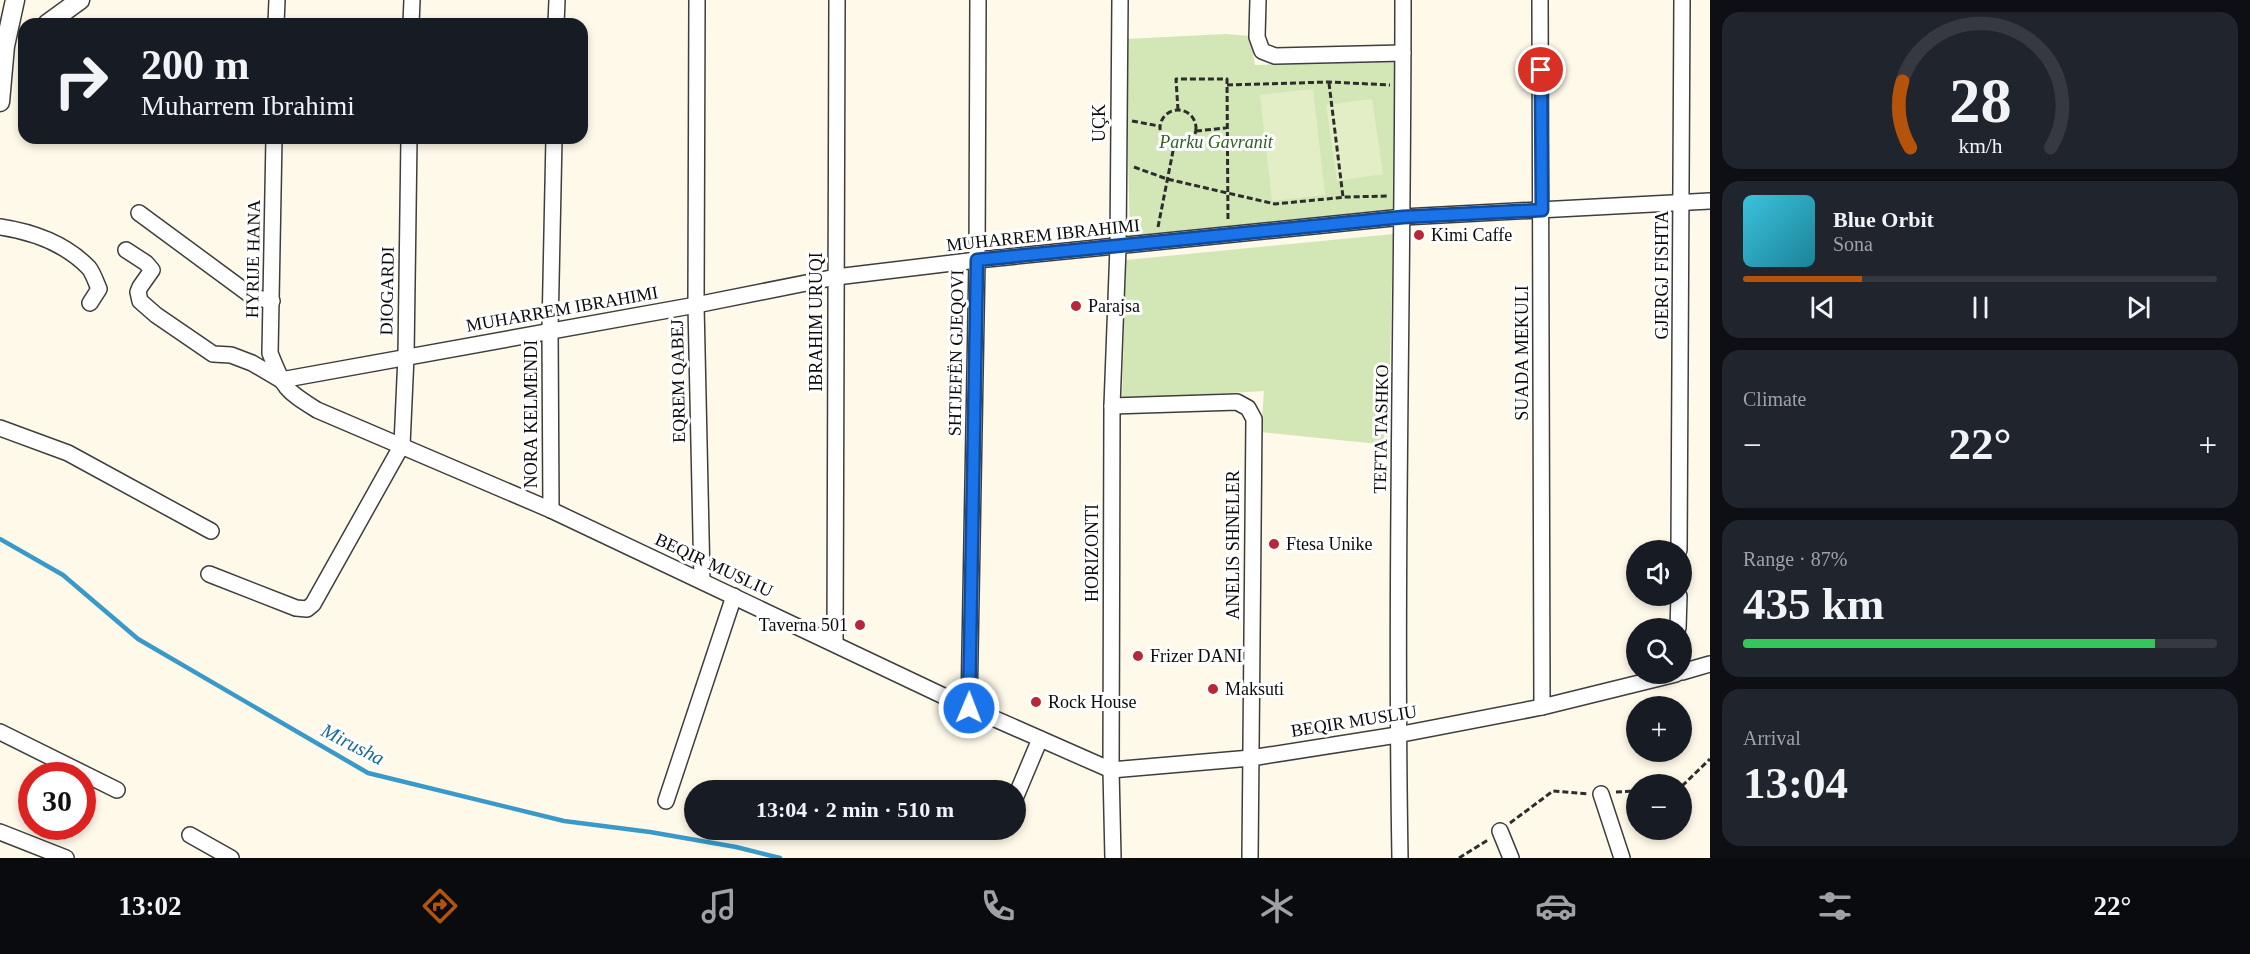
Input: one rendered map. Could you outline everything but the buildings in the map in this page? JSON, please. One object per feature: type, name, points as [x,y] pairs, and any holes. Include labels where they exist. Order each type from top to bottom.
[{"type":"street","points":[[0,102],[6,46],[15,0]]},
{"type":"street","points":[[55,18],[80,0]]},
{"type":"street","points":[[276,18],[277,0]]},
{"type":"street","points":[[411,18],[412,0]]},
{"type":"street","points":[[556,0],[556,18]]},
{"type":"street","name":"EQREM QABEJ","points":[[697,0],[696,305],[702,581]]},
{"type":"street","name":"IBRAHIM URUQI","points":[[835,644],[837,0]]},
{"type":"street","name":"SHTJEFËN GJEQOVI","points":[[969,708],[977,260],[978,0]]},
{"type":"street","name":"UÇK","points":[[1118,247],[1120,0]]},
{"type":"street","points":[[1258,0],[1257,37],[1262,51],[1275,56],[1403,53]]},
{"type":"street","name":"TEFTA TASHKO","points":[[1400,858],[1397,735],[1403,0]]},
{"type":"street","name":"SUADA MEKULI","points":[[1540,0],[1542,707]]},
{"type":"street","name":"GJERGJ FISHTA","points":[[1679,540],[1682,0]]},
{"type":"street","points":[[6,46],[18,41]]},
{"type":"street","name":"HYRIJE HANA","points":[[274,144],[270,353],[280,380]]},
{"type":"street","name":"DIOGARDI","points":[[402,445],[406,356],[409,144]]},
{"type":"street","name":"NORA KELMENDI","points":[[551,510],[550,330],[554,144]]},
{"type":"street","name":"MUHARREM IBRAHIMI","points":[[280,380],[696,305],[836,277],[977,260],[1403,217],[1710,201]]},
{"type":"street","points":[[139,213],[252,297],[272,301]]},
{"type":"street","points":[[0,226],[49,239],[90,269],[99,289],[90,303]]},
{"type":"street","name":"HORIZONTI","points":[[1113,858],[1111,770],[1112,406],[1118,247]]},
{"type":"street","name":"BEQIR MUSLIU","points":[[126,250],[146,263],[152,270],[138,292],[140,301],[156,315],[213,354],[231,355],[252,363],[280,380],[289,392],[317,410],[551,510],[969,708],[1111,770],[1251,758],[1397,735],[1542,707],[1635,684]]},
{"type":"street","name":"ANELIS SHNELER","points":[[1112,406],[1236,402],[1248,408],[1254,420],[1250,858]]},
{"type":"street","points":[[0,428],[68,453],[211,531]]},
{"type":"street","points":[[208,574],[296,608],[307,609],[313,604],[402,445]]},
{"type":"street","points":[[666,801],[734,596]]},
{"type":"street","points":[[1692,669],[1710,664]]},
{"type":"street","points":[[0,732],[117,789]]},
{"type":"street","points":[[1023,780],[1040,739]]},
{"type":"street","points":[[1600,794],[1622,858]]},
{"type":"street","points":[[1500,831],[1511,858]]},
{"type":"street","points":[[0,832],[66,858]]},
{"type":"street","points":[[190,835],[231,858]]},
{"type":"path","points":[[1178,110],[1176,79],[1227,79],[1227,236]]},
{"type":"path","points":[[1329,82],[1343,197]]},
{"type":"path","points":[[1227,85],[1329,82],[1402,85]]},
{"type":"path","points":[[1178,110],[1190,114],[1194,119],[1196,131],[1191,141],[1180,147],[1164,141],[1159,126],[1168,113],[1178,110]]},
{"type":"path","points":[[1128,120],[1159,126]]},
{"type":"path","points":[[1196,131],[1226,128]]},
{"type":"path","points":[[1154,243],[1174,146]]},
{"type":"path","points":[[1129,165],[1167,179],[1275,204],[1343,197],[1403,196]]},
{"type":"path","points":[[1692,776],[1710,759]]},
{"type":"path","points":[[1459,858],[1500,831],[1553,791],[1600,794],[1626,791]]},
{"type":"green space","name":"Parku Gavranit","points":[[1226,34],[1250,36],[1255,65],[1395,61],[1396,209],[1130,236],[1125,39]]},
{"type":"green space","points":[[1313,89],[1325,195],[1272,201],[1260,95]]},
{"type":"green space","points":[[1372,99],[1383,174],[1337,181],[1326,105]]},
{"type":"green space","points":[[1393,234],[1388,445],[1261,432],[1264,391],[1122,399],[1126,260]]},
{"type":"waterway","name":"Mirusha","points":[[0,539],[63,575],[138,639],[368,773],[564,821],[650,832],[736,847],[780,858]]},
{"type":"place","name":"Kimi Caffe","points":[[1419,235]]},
{"type":"place","name":"Parajsa","points":[[1076,306]]},
{"type":"place","name":"Ftesa Unike","points":[[1274,544]]},
{"type":"place","name":"Taverna 501","points":[[860,625]]},
{"type":"place","name":"Frizer DANI","points":[[1138,656]]},
{"type":"place","name":"Maksuti","points":[[1213,689]]},
{"type":"place","name":"Rock House","points":[[1036,702]]},
{"type":"route","points":[[969,708],[977,260],[1403,217],[1542,210],[1541,70]]}]
